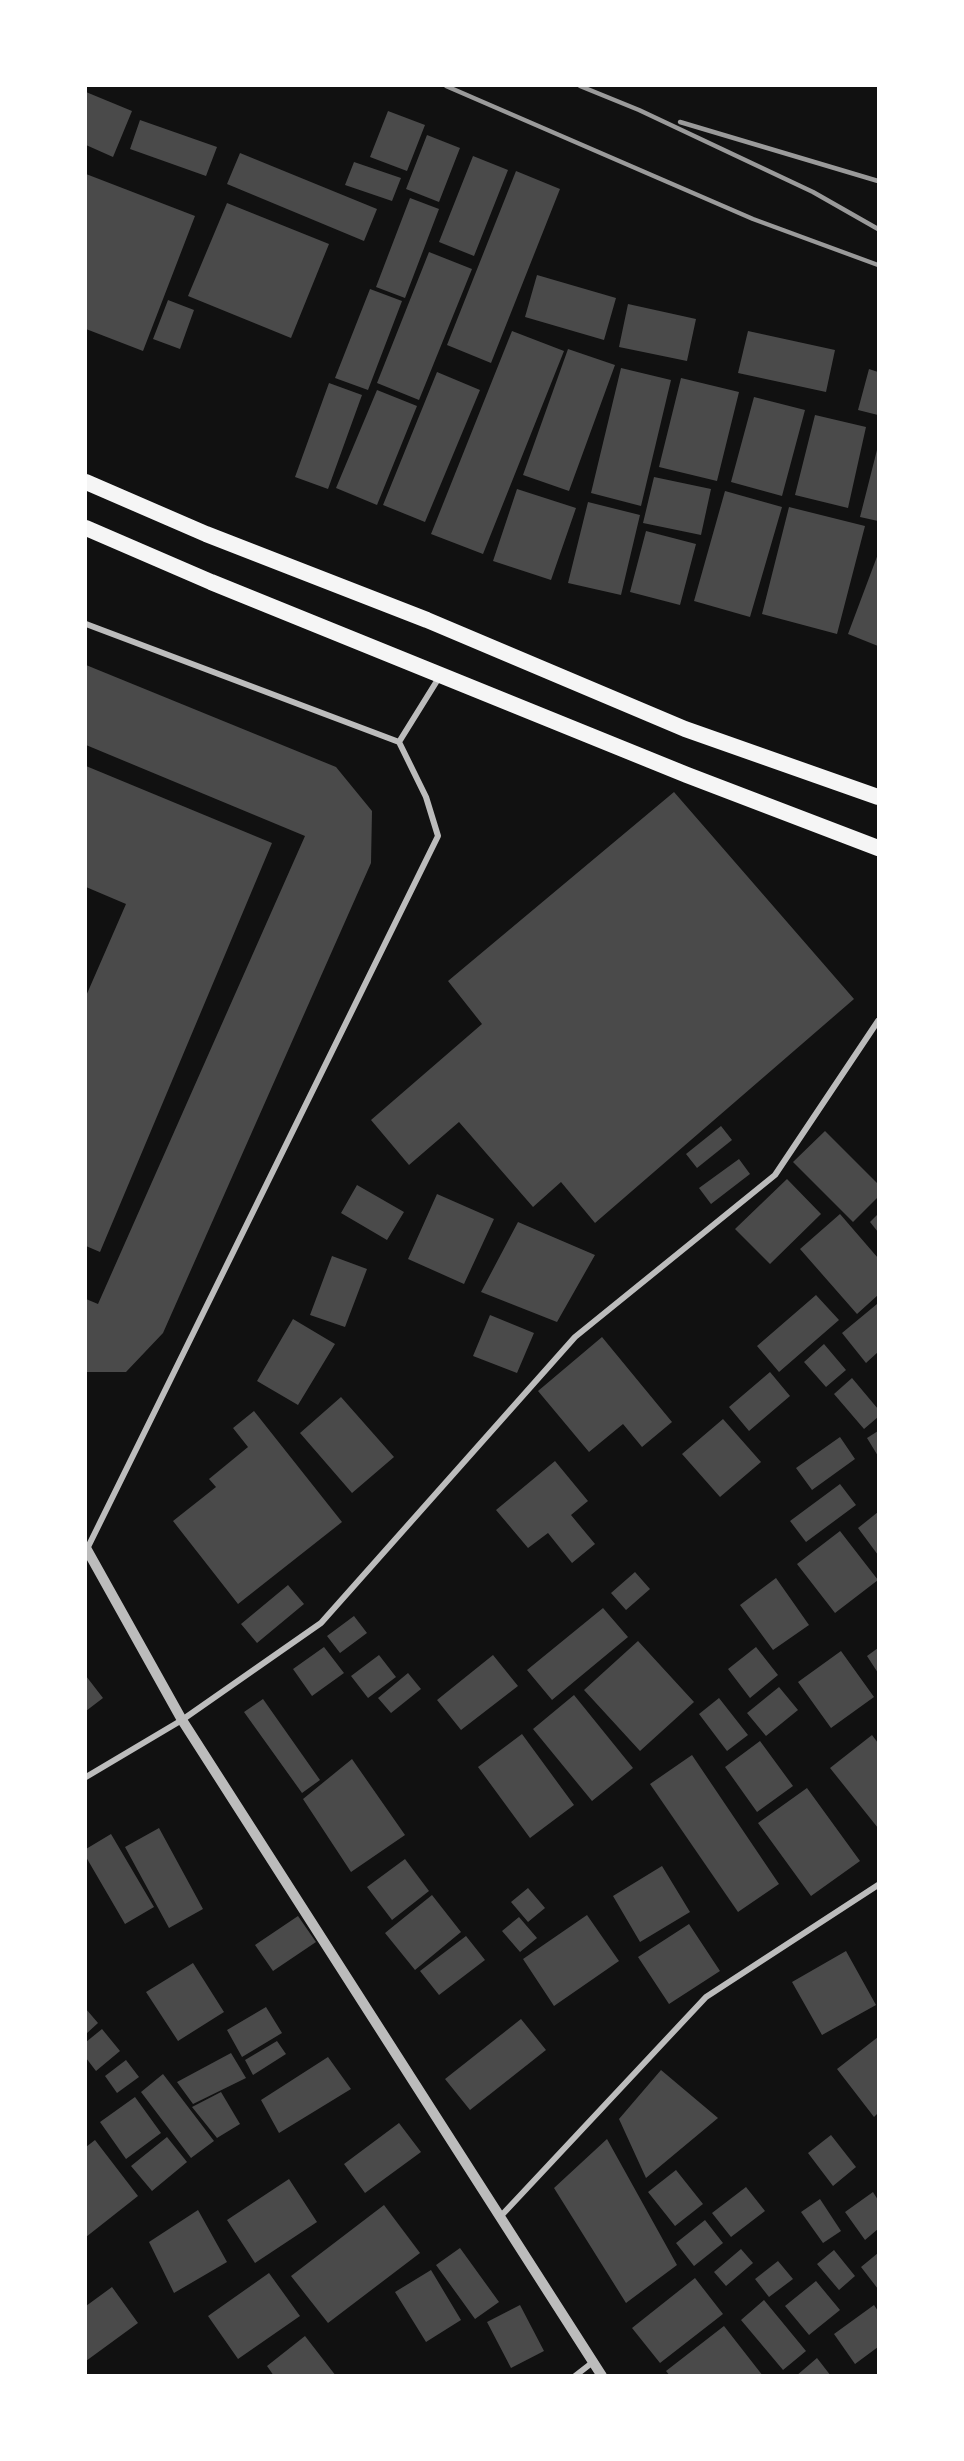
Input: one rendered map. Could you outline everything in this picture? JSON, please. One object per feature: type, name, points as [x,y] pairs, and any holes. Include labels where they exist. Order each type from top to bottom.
[{"type":"highway","points":[[86,482],[206,534],[427,620],[686,729],[879,797]]},
{"type":"highway","points":[[86,528],[211,582],[687,775],[879,848]]},
{"type":"street","points":[[86,624],[399,742],[426,797],[438,836],[86,1548],[182,1720],[602,2376]]},
{"type":"street","points":[[399,742],[441,674]]},
{"type":"street","points":[[86,1777],[182,1720],[321,1623],[575,1337],[775,1175],[879,1021]]},
{"type":"street","points":[[500,2217],[706,1997],[879,1886]]},
{"type":"street","points":[[575,2376],[593,2362]]},
{"type":"building","points":[[86,92],[132,111],[113,157],[86,145]]},
{"type":"building","points":[[388,111],[425,125],[407,171],[370,157]]},
{"type":"building","points":[[140,120],[217,147],[206,176],[130,149]]},
{"type":"building","points":[[427,135],[460,148],[439,202],[406,189]]},
{"type":"building","points":[[240,153],[377,209],[364,241],[227,184]]},
{"type":"building","points":[[473,156],[508,170],[474,256],[439,242]]},
{"type":"building","points":[[354,162],[401,178],[392,201],[345,185]]},
{"type":"building","points":[[516,171],[560,189],[491,363],[447,345]]},
{"type":"building","points":[[86,174],[195,216],[143,351],[86,329]]},
{"type":"building","points":[[410,198],[439,209],[405,298],[376,287]]},
{"type":"building","points":[[227,203],[329,244],[291,338],[188,296]]},
{"type":"building","points":[[429,252],[472,269],[419,400],[377,383]]},
{"type":"building","points":[[537,275],[616,298],[604,340],[525,317]]},
{"type":"building","points":[[370,289],[402,301],[368,390],[335,378]]},
{"type":"building","points":[[168,300],[194,310],[180,349],[153,339]]},
{"type":"building","points":[[628,304],[696,319],[687,361],[619,347]]},
{"type":"building","points":[[512,331],[564,351],[483,554],[431,534]]},
{"type":"building","points":[[748,331],[835,350],[826,392],[738,373]]},
{"type":"building","points":[[568,349],[615,365],[569,491],[523,475]]},
{"type":"building","points":[[621,368],[671,380],[641,506],[591,493]]},
{"type":"building","points":[[869,369],[878,372],[878,415],[858,410]]},
{"type":"building","points":[[437,372],[480,390],[425,522],[383,505]]},
{"type":"building","points":[[681,378],[739,392],[717,481],[659,467]]},
{"type":"building","points":[[329,383],[362,395],[328,489],[295,477]]},
{"type":"building","points":[[377,390],[417,406],[377,505],[336,488]]},
{"type":"building","points":[[754,397],[805,410],[782,496],[731,482]]},
{"type":"building","points":[[815,415],[866,427],[848,508],[795,495]]},
{"type":"building","points":[[878,446],[878,521],[860,517]]},
{"type":"building","points":[[654,477],[711,489],[701,535],[643,523]]},
{"type":"building","points":[[517,489],[576,508],[551,580],[493,561]]},
{"type":"building","points":[[725,491],[782,507],[750,617],[694,601]]},
{"type":"building","points":[[588,502],[640,515],[621,595],[568,583]]},
{"type":"building","points":[[789,507],[865,526],[837,634],[762,614]]},
{"type":"building","points":[[646,531],[696,544],[680,605],[630,592]]},
{"type":"building","points":[[878,554],[878,646],[848,634]]},
{"type":"building","points":[[86,665],[336,767],[372,811],[371,863],[163,1333],[126,1372],[86,1372],[86,1299],[98,1304],[305,836],[86,745]]},
{"type":"building","points":[[86,766],[272,843],[100,1252],[86,1246],[86,996],[126,904],[86,887]]},
{"type":"building","points":[[674,792],[854,999],[595,1223],[561,1182],[533,1207],[459,1122],[409,1165],[371,1120],[482,1024],[448,981]]},
{"type":"building","points":[[721,1126],[732,1140],[697,1168],[686,1154]]},
{"type":"building","points":[[825,1131],[878,1184],[878,1197],[853,1222],[793,1162]]},
{"type":"building","points":[[739,1159],[750,1174],[711,1204],[699,1188]]},
{"type":"building","points":[[787,1179],[821,1214],[770,1264],[735,1229]]},
{"type":"building","points":[[357,1185],[404,1212],[387,1240],[341,1213]]},
{"type":"building","points":[[437,1194],[494,1219],[464,1284],[408,1259]]},
{"type":"building","points":[[840,1214],[878,1258],[878,1295],[857,1314],[800,1249]]},
{"type":"building","points":[[878,1214],[878,1232],[870,1222]]},
{"type":"building","points":[[518,1222],[595,1255],[557,1322],[481,1292]]},
{"type":"building","points":[[332,1256],[367,1269],[345,1327],[310,1315]]},
{"type":"building","points":[[816,1295],[839,1320],[779,1372],[757,1346]]},
{"type":"building","points":[[877,1304],[878,1352],[866,1363],[842,1333]]},
{"type":"building","points":[[490,1315],[534,1333],[517,1373],[473,1356]]},
{"type":"building","points":[[293,1319],[335,1344],[298,1405],[257,1381]]},
{"type":"building","points":[[602,1337],[672,1422],[642,1447],[623,1424],[589,1452],[538,1391]]},
{"type":"building","points":[[824,1344],[846,1370],[826,1387],[804,1362]]},
{"type":"building","points":[[770,1372],[790,1396],[749,1431],[729,1407]]},
{"type":"building","points":[[852,1378],[878,1409],[878,1417],[864,1429],[834,1394]]},
{"type":"building","points":[[341,1397],[394,1457],[352,1493],[300,1433]]},
{"type":"building","points":[[254,1411],[342,1522],[238,1604],[173,1521],[216,1487],[209,1479],[248,1447],[233,1428]]},
{"type":"building","points":[[723,1419],[761,1462],[720,1497],[682,1454]]},
{"type":"building","points":[[878,1431],[878,1456],[867,1438]]},
{"type":"building","points":[[840,1437],[855,1459],[812,1490],[796,1468]]},
{"type":"building","points":[[555,1461],[588,1501],[571,1515],[595,1544],[572,1563],[548,1533],[528,1548],[496,1510]]},
{"type":"building","points":[[840,1484],[856,1505],[806,1542],[790,1521]]},
{"type":"building","points":[[878,1512],[878,1555],[858,1528]]},
{"type":"building","points":[[840,1531],[878,1580],[835,1613],[797,1564]]},
{"type":"building","points":[[635,1572],[650,1589],[626,1610],[611,1593]]},
{"type":"building","points":[[776,1578],[809,1625],[773,1650],[740,1605]]},
{"type":"building","points":[[288,1585],[304,1604],[257,1643],[241,1624]]},
{"type":"building","points":[[603,1608],[628,1637],[552,1700],[527,1670]]},
{"type":"building","points":[[354,1616],[367,1633],[340,1653],[327,1636]]},
{"type":"building","points":[[638,1641],[694,1702],[640,1751],[584,1690]]},
{"type":"building","points":[[324,1647],[344,1673],[312,1696],[293,1669]]},
{"type":"building","points":[[756,1647],[778,1675],[750,1698],[728,1669]]},
{"type":"building","points":[[878,1648],[878,1673],[867,1656]]},
{"type":"building","points":[[841,1651],[874,1697],[831,1728],[798,1682]]},
{"type":"building","points":[[379,1655],[396,1677],[368,1698],[351,1676]]},
{"type":"building","points":[[493,1655],[518,1686],[461,1730],[437,1700]]},
{"type":"building","points":[[408,1673],[421,1689],[391,1713],[378,1698]]},
{"type":"building","points":[[86,1676],[103,1698],[86,1711]]},
{"type":"building","points":[[779,1687],[798,1710],[766,1736],[747,1713]]},
{"type":"building","points":[[574,1695],[633,1768],[592,1801],[533,1729]]},
{"type":"building","points":[[719,1698],[748,1735],[727,1751],[699,1714]]},
{"type":"building","points":[[263,1699],[320,1780],[302,1793],[244,1712]]},
{"type":"building","points":[[522,1734],[574,1805],[530,1838],[478,1767]]},
{"type":"building","points":[[872,1735],[878,1743],[878,1828],[830,1768]]},
{"type":"building","points":[[760,1741],[793,1786],[757,1812],[725,1767]]},
{"type":"building","points":[[692,1755],[779,1884],[738,1912],[650,1784]]},
{"type":"building","points":[[352,1759],[405,1835],[351,1872],[303,1799]]},
{"type":"building","points":[[807,1788],[860,1861],[811,1896],[758,1823]]},
{"type":"building","points":[[159,1828],[203,1909],[169,1928],[125,1847]]},
{"type":"building","points":[[111,1834],[154,1907],[125,1924],[86,1857],[86,1849]]},
{"type":"building","points":[[405,1859],[429,1891],[392,1920],[367,1887]]},
{"type":"building","points":[[662,1866],[690,1912],[640,1942],[613,1896]]},
{"type":"building","points":[[528,1888],[545,1908],[528,1922],[511,1902]]},
{"type":"building","points":[[432,1895],[461,1932],[415,1970],[385,1933]]},
{"type":"building","points":[[587,1915],[619,1961],[554,2006],[523,1959]]},
{"type":"building","points":[[298,1916],[316,1942],[273,1971],[255,1945]]},
{"type":"building","points":[[519,1917],[537,1938],[520,1952],[502,1931]]},
{"type":"building","points":[[689,1924],[720,1971],[669,2004],[638,1957]]},
{"type":"building","points":[[466,1936],[485,1960],[439,1995],[420,1971]]},
{"type":"building","points":[[846,1951],[876,2005],[822,2035],[792,1982]]},
{"type":"building","points":[[193,1963],[224,2012],[178,2041],[146,1992]]},
{"type":"building","points":[[266,2007],[282,2033],[242,2057],[227,2030]]},
{"type":"building","points":[[86,2009],[98,2023],[86,2034]]},
{"type":"building","points":[[521,2019],[546,2050],[470,2110],[445,2079]]},
{"type":"building","points":[[102,2029],[120,2051],[96,2071],[86,2058],[86,2042]]},
{"type":"building","points":[[878,2037],[878,2113],[874,2117],[837,2069]]},
{"type":"building","points":[[277,2041],[286,2054],[253,2075],[245,2060]]},
{"type":"building","points":[[231,2053],[246,2078],[193,2104],[177,2082]]},
{"type":"building","points":[[328,2057],[351,2089],[279,2133],[261,2100]]},
{"type":"building","points":[[126,2060],[139,2077],[117,2093],[105,2076]]},
{"type":"building","points":[[661,2070],[718,2118],[646,2178],[619,2119]]},
{"type":"building","points":[[163,2074],[214,2141],[191,2158],[141,2092]]},
{"type":"building","points":[[221,2092],[240,2124],[217,2138],[192,2107]]},
{"type":"building","points":[[135,2097],[161,2133],[126,2159],[100,2122]]},
{"type":"building","points":[[399,2123],[421,2152],[365,2193],[344,2164]]},
{"type":"building","points":[[831,2135],[856,2167],[833,2186],[808,2153]]},
{"type":"building","points":[[167,2137],[187,2162],[152,2191],[131,2166]]},
{"type":"building","points":[[607,2139],[677,2265],[626,2303],[554,2188]]},
{"type":"building","points":[[95,2140],[138,2196],[86,2237],[86,2147]]},
{"type":"building","points":[[676,2170],[703,2204],[675,2226],[648,2192]]},
{"type":"building","points":[[289,2179],[317,2222],[255,2263],[227,2220]]},
{"type":"building","points":[[746,2187],[765,2211],[731,2237],[712,2213]]},
{"type":"building","points":[[873,2192],[878,2200],[878,2229],[865,2240],[845,2212]]},
{"type":"building","points":[[820,2199],[841,2231],[823,2243],[801,2212]]},
{"type":"building","points":[[384,2205],[420,2253],[328,2323],[291,2276]]},
{"type":"building","points":[[198,2210],[227,2262],[174,2293],[149,2242]]},
{"type":"building","points":[[705,2220],[723,2243],[694,2266],[676,2243]]},
{"type":"building","points":[[460,2248],[499,2302],[475,2319],[436,2265]]},
{"type":"building","points":[[741,2249],[753,2263],[726,2286],[714,2272]]},
{"type":"building","points":[[834,2250],[855,2276],[839,2290],[817,2264]]},
{"type":"building","points":[[878,2253],[878,2289],[861,2267]]},
{"type":"building","points":[[778,2261],[793,2279],[769,2297],[755,2279]]},
{"type":"building","points":[[431,2270],[461,2320],[426,2342],[395,2292]]},
{"type":"building","points":[[269,2273],[300,2316],[238,2359],[208,2316]]},
{"type":"building","points":[[695,2278],[723,2314],[660,2363],[632,2328]]},
{"type":"building","points":[[816,2281],[840,2310],[809,2335],[785,2306]]},
{"type":"building","points":[[112,2287],[138,2323],[86,2361],[86,2306]]},
{"type":"building","points":[[764,2300],[806,2351],[783,2370],[741,2320]]},
{"type":"building","points":[[520,2305],[544,2351],[511,2368],[487,2322]]},
{"type":"building","points":[[874,2305],[878,2311],[878,2347],[855,2364],[834,2334]]},
{"type":"building","points":[[724,2326],[763,2376],[670,2376],[666,2371]]},
{"type":"building","points":[[305,2336],[336,2376],[274,2376],[267,2366]]},
{"type":"building","points":[[817,2358],[831,2376],[796,2376]]},
{"type":"railway","points":[[446,86],[753,219],[878,265]]},
{"type":"railway","points":[[580,86],[639,110],[813,192],[878,229]]},
{"type":"railway","points":[[680,122],[878,181]]}]
